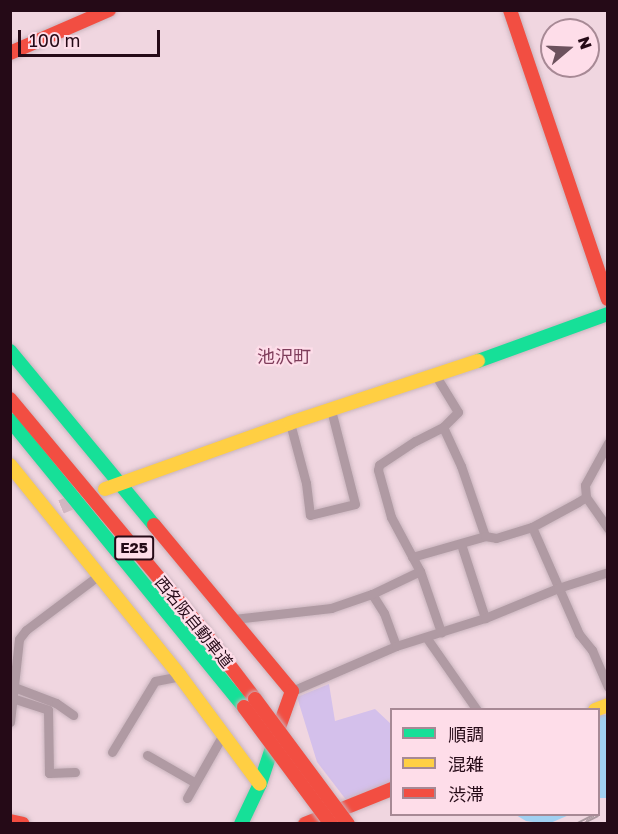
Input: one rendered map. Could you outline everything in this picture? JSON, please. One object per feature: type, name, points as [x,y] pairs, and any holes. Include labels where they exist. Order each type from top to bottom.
[{"type":"main road","points":[[10,53],[109,10]]},
{"type":"main road","points":[[510,10],[608,299]]},
{"type":"main road","points":[[105,489],[291,423],[436,376],[608,314]]},
{"type":"main road","points":[[10,351],[292,691],[260,784],[241,824]]},
{"type":"main road","name":"西名阪自動車道","points":[[10,399],[193,619],[331,824]]},
{"type":"main road","name":"西名阪自動車道","points":[[10,420],[250,703],[348,824]]},
{"type":"main road","points":[[10,465],[55,510],[99,576],[180,676],[260,784]]},
{"type":"main road","points":[[305,824],[390,790]]},
{"type":"main road","points":[[10,821],[23,824]]},
{"type":"street","points":[[436,376],[458,412],[443,427],[406,447],[380,465],[378,470],[391,517],[420,572],[441,632]]},
{"type":"street","points":[[291,423],[306,483],[310,515],[355,504],[331,410]]},
{"type":"street","points":[[443,427],[461,466],[485,536]]},
{"type":"street","points":[[608,443],[585,485],[586,497],[608,529]]},
{"type":"street","points":[[412,557],[485,536],[496,538],[532,527],[586,497]]},
{"type":"street","points":[[532,527],[579,634],[592,650],[608,687]]},
{"type":"street","points":[[461,544],[484,618]]},
{"type":"street","points":[[234,619],[332,608],[372,594],[420,572]]},
{"type":"street","points":[[292,691],[396,646],[484,618],[558,588],[608,572]]},
{"type":"street","points":[[10,722],[19,639],[23,633],[99,576]]},
{"type":"street","points":[[372,594],[384,614],[396,646]]},
{"type":"street","points":[[426,637],[476,708]]},
{"type":"street","points":[[112,752],[155,681],[180,676]]},
{"type":"street","points":[[14,687],[56,703],[73,715]]},
{"type":"street","points":[[12,698],[48,710],[49,773],[75,772]]},
{"type":"street","points":[[187,798],[194,782],[224,733]]},
{"type":"street","points":[[147,755],[194,782]]},
{"type":"shaded area","points":[[329,684],[335,721],[375,709],[390,723],[390,782],[347,801],[317,762],[297,697]]},
{"type":"water","points":[[600,715],[607,715],[607,798],[600,798]]},
{"type":"water","points":[[518,816],[567,816],[548,824],[526,821]]},
{"type":"tunnel","points":[[61,507],[84,497]]},
{"type":"railway","points":[[578,824],[594,816]]},
{"type":"traffic: fast","points":[[478,361],[608,314]]},
{"type":"traffic: fast","points":[[10,351],[154,525]]},
{"type":"traffic: fast","points":[[10,420],[244,707]]},
{"type":"traffic: fast","points":[[241,824],[260,784],[276,736]]},
{"type":"traffic: slow","points":[[105,489],[290,423],[478,361]]},
{"type":"traffic: slow","points":[[10,465],[180,676],[260,784]]},
{"type":"traffic: slow","points":[[600,708],[608,705]]},
{"type":"traffic: jam","points":[[10,53],[109,10]]},
{"type":"traffic: jam","points":[[510,10],[608,299]]},
{"type":"traffic: jam","points":[[10,399],[201,628],[255,699]]},
{"type":"traffic: jam","points":[[154,525],[292,691],[276,736]]},
{"type":"traffic: jam","points":[[255,699],[348,824]]},
{"type":"traffic: jam","points":[[244,707],[331,824]]},
{"type":"traffic: jam","points":[[305,824],[390,790]]},
{"type":"traffic: jam","points":[[10,821],[23,824]]},
{"type":"district","name":"池沢町","points":[[284,356]]}]
